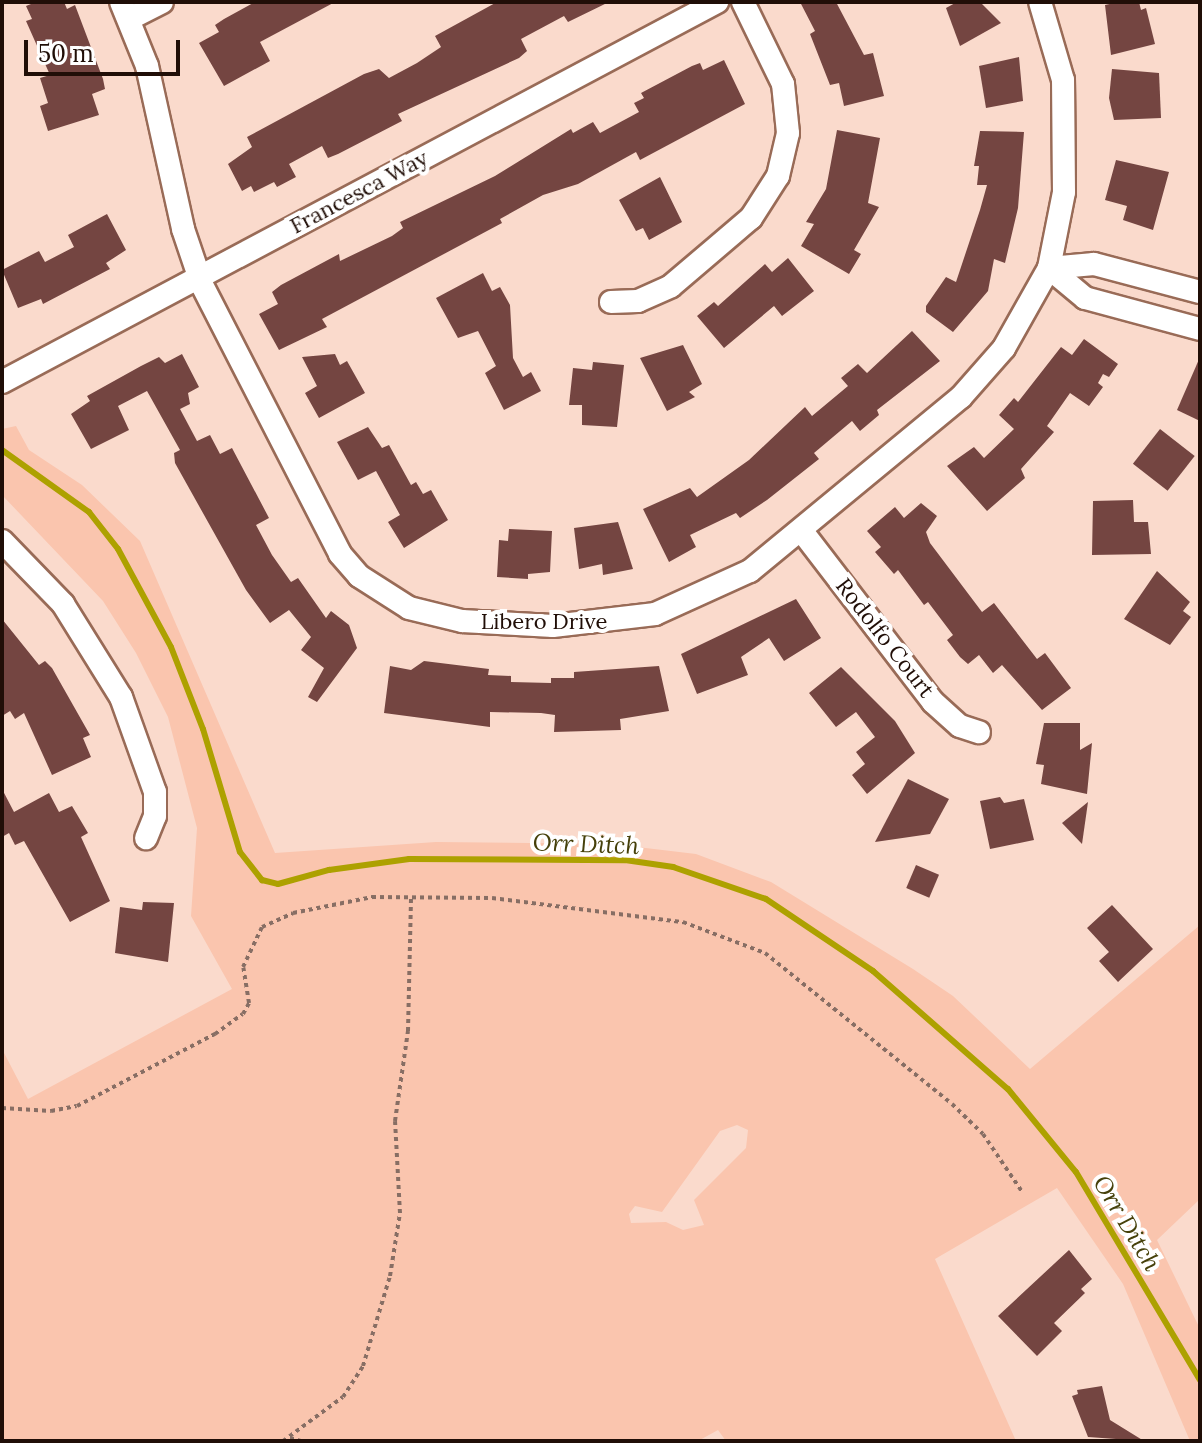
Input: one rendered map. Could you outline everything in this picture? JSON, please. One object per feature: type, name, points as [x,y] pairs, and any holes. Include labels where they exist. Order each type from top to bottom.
[{"type":"street","points":[[125,11],[162,2]]},
{"type":"street","name":"Francesca Way","points":[[2,382],[717,2]]},
{"type":"street","points":[[611,302],[638,301],[671,286],[751,218],[778,176],[788,133],[783,84],[743,2]]},
{"type":"street","name":"Libero Drive","points":[[125,11],[147,66],[183,229],[199,277],[340,554],[359,576],[409,608],[477,622],[553,626],[622,621],[717,590],[801,530],[984,372],[1022,320],[1049,268],[1064,192],[1067,110],[1058,47],[1040,2]]},
{"type":"street","points":[[1049,268],[1094,264],[1200,292]]},
{"type":"street","points":[[1049,268],[1085,298],[1200,329]]},
{"type":"street","name":"Rodolfo Court","points":[[801,530],[933,702],[960,726],[979,732]]},
{"type":"street","points":[[2,541],[63,604],[121,697],[155,792],[155,816],[146,838]]},
{"type":"path","points":[[283,1441],[343,1397],[363,1366],[390,1276],[400,1213],[395,1121],[408,1031],[411,895]]},
{"type":"path","points":[[2,1108],[51,1111],[92,1098],[243,1014],[249,1003],[243,967],[262,927],[325,905],[411,895],[628,912],[683,922],[765,953],[952,1104],[983,1134],[1023,1193]]},
{"type":"path","points":[[290,1438],[301,1441]]},
{"type":"shaded area","points":[[16,426],[29,450],[82,485],[140,541],[275,853],[436,842],[612,844],[696,854],[771,882],[913,969],[953,996],[1030,1069],[1200,925],[1200,1199],[1157,1240],[1200,1329],[1200,1441],[1190,1441],[1123,1284],[1057,1188],[935,1259],[1016,1441],[726,1441],[718,1430],[698,1441],[2,1441],[2,1049],[28,1099],[232,989],[191,916],[197,828],[168,717],[136,653],[103,601],[2,495],[2,429]],"holes":[[[737,1125],[748,1130],[746,1148],[694,1200],[704,1225],[683,1230],[666,1222],[631,1223],[629,1214],[635,1206],[662,1212],[720,1131]]]},
{"type":"building","points":[[36,2],[64,2],[67,9],[75,5],[105,89],[92,94],[99,115],[48,131],[40,106],[48,103],[40,78],[50,75],[26,21],[32,19],[26,6]]},
{"type":"building","points":[[255,2],[335,2],[260,42],[270,61],[224,86],[199,43],[219,32],[215,25]]},
{"type":"building","points":[[497,2],[609,2],[568,22],[564,16],[521,39],[527,51],[519,58],[398,114],[402,121],[338,154],[328,158],[322,146],[289,164],[296,177],[277,187],[274,182],[254,192],[251,186],[242,191],[228,164],[252,147],[247,137],[364,74],[379,69],[389,78],[417,63],[441,47],[435,36]]},
{"type":"building","points":[[800,2],[836,2],[864,55],[873,53],[884,96],[844,106],[839,83],[830,85],[810,34],[815,31]]},
{"type":"building","points":[[957,2],[980,2],[1001,23],[960,46],[946,8]]},
{"type":"building","points":[[1139,2],[1141,10],[1146,8],[1155,44],[1111,55],[1105,5]]},
{"type":"building","points":[[1019,57],[1023,101],[986,108],[979,66]]},
{"type":"building","points":[[724,60],[745,104],[640,160],[636,152],[578,184],[543,195],[500,219],[502,223],[322,319],[327,327],[279,350],[259,314],[278,304],[272,292],[281,285],[339,254],[340,261],[392,236],[403,228],[400,222],[495,176],[571,129],[573,133],[593,122],[600,133],[639,112],[634,103],[644,98],[641,93],[692,66],[700,63],[703,70]]},
{"type":"building","points":[[1112,69],[1159,73],[1161,118],[1114,120],[1109,98]]},
{"type":"building","points":[[837,130],[880,138],[868,203],[879,207],[854,250],[861,254],[849,274],[801,246],[814,224],[806,222],[826,189]]},
{"type":"building","points":[[980,131],[1024,132],[1018,208],[1005,263],[994,259],[988,291],[953,332],[926,312],[926,306],[946,277],[956,282],[980,210],[987,185],[977,185],[979,166],[974,166]]},
{"type":"building","points":[[1116,160],[1169,172],[1153,230],[1123,220],[1127,206],[1105,200]]},
{"type":"building","points":[[660,177],[682,222],[649,240],[643,228],[636,231],[619,200]]},
{"type":"building","points":[[107,214],[126,250],[106,263],[110,269],[43,304],[41,299],[18,308],[2,270],[39,251],[45,262],[74,247],[68,235]]},
{"type":"building","points":[[788,258],[814,291],[782,316],[774,306],[724,348],[697,316],[714,302],[718,306],[765,264],[772,272]]},
{"type":"building","points":[[483,273],[492,291],[500,287],[510,305],[513,358],[523,377],[531,372],[541,391],[504,410],[485,373],[496,366],[478,331],[458,338],[436,298]]},
{"type":"building","points":[[912,331],[940,361],[877,410],[879,415],[860,431],[852,421],[814,453],[819,459],[767,500],[740,518],[736,513],[690,535],[696,547],[669,562],[643,509],[690,488],[697,497],[749,460],[805,407],[812,416],[848,386],[841,378],[858,364],[867,373]]},
{"type":"building","points":[[1084,339],[1118,364],[1109,377],[1103,374],[1098,383],[1103,387],[1089,406],[1070,393],[1047,426],[1054,432],[1021,469],[1025,478],[987,511],[947,466],[974,447],[984,458],[1014,429],[999,415],[1014,398],[1018,402],[1061,347],[1072,355]]},
{"type":"building","points":[[683,345],[702,384],[689,392],[695,397],[667,411],[640,358]]},
{"type":"building","points":[[182,354],[199,387],[188,393],[190,404],[180,409],[197,441],[210,435],[220,454],[232,448],[269,518],[256,525],[272,555],[291,582],[298,578],[326,618],[331,611],[349,625],[357,648],[317,702],[308,697],[324,668],[301,650],[311,637],[289,610],[270,623],[246,590],[175,463],[174,453],[180,450],[147,391],[118,406],[129,430],[91,449],[71,414],[90,401],[87,396],[141,366],[159,357],[165,363]]},
{"type":"building","points":[[335,354],[340,365],[347,361],[365,393],[319,418],[305,393],[317,386],[302,357]]},
{"type":"building","points":[[1200,357],[1200,421],[1177,410]]},
{"type":"building","points":[[593,362],[624,365],[617,427],[582,425],[582,405],[569,405],[573,368],[592,370]]},
{"type":"building","points":[[368,427],[382,448],[389,445],[411,485],[416,482],[423,494],[431,490],[448,520],[404,548],[388,522],[400,515],[376,471],[358,480],[337,442]]},
{"type":"building","points":[[1160,429],[1195,456],[1168,491],[1133,464]]},
{"type":"building","points":[[1133,500],[1134,522],[1148,522],[1151,554],[1092,555],[1093,501]]},
{"type":"building","points":[[921,503],[937,516],[926,532],[930,543],[982,612],[994,603],[1037,659],[1045,653],[1071,688],[1042,710],[1002,665],[993,673],[979,655],[968,664],[960,657],[947,640],[953,635],[928,602],[924,605],[898,570],[894,574],[875,552],[881,547],[867,531],[895,507],[904,518]]},
{"type":"building","points":[[618,522],[633,569],[603,575],[602,564],[579,569],[574,528]]},
{"type":"building","points":[[509,529],[552,531],[550,572],[528,574],[528,579],[497,577],[499,540],[508,541]]},
{"type":"building","points":[[1157,571],[1190,602],[1183,611],[1191,617],[1170,645],[1124,619]]},
{"type":"building","points":[[796,599],[821,638],[784,661],[769,638],[741,657],[748,675],[697,694],[681,654]]},
{"type":"building","points":[[2,619],[39,665],[45,661],[52,668],[90,735],[83,738],[91,757],[52,775],[24,713],[15,719],[10,711],[2,716]]},
{"type":"building","points":[[424,661],[489,669],[488,675],[511,676],[511,682],[551,683],[551,678],[574,678],[574,672],[659,666],[669,711],[620,719],[621,730],[554,732],[555,715],[541,713],[490,712],[490,727],[384,713],[390,666],[411,670]]},
{"type":"building","points":[[841,667],[895,721],[915,753],[867,794],[852,775],[865,764],[856,752],[875,737],[856,712],[836,727],[809,693]]},
{"type":"building","points":[[1044,723],[1080,723],[1080,750],[1092,743],[1087,794],[1041,784],[1044,765],[1036,764]]},
{"type":"building","points":[[908,779],[949,799],[930,834],[875,842]]},
{"type":"building","points":[[2,789],[14,812],[49,793],[59,812],[72,806],[88,833],[81,837],[110,901],[70,922],[24,841],[15,845],[9,833],[2,837]]},
{"type":"building","points":[[1000,797],[1004,803],[1024,799],[1034,840],[990,849],[980,801]]},
{"type":"building","points":[[1088,802],[1082,844],[1062,823]]},
{"type":"building","points":[[916,865],[939,875],[929,898],[906,888]]},
{"type":"building","points":[[143,902],[174,903],[168,962],[115,953],[120,907],[142,910]]},
{"type":"building","points":[[1112,905],[1153,949],[1118,982],[1099,961],[1109,952],[1087,928]]},
{"type":"building","points":[[1069,1250],[1092,1279],[1081,1289],[1085,1293],[1054,1323],[1062,1331],[1037,1356],[998,1316]]},
{"type":"building","points":[[1102,1386],[1110,1420],[1144,1441],[1088,1437],[1072,1396],[1078,1394],[1077,1390]]},
{"type":"waterway","name":"Orr Ditch","points":[[2,450],[89,512],[118,549],[171,647],[203,729],[240,852],[262,880],[278,884],[329,870],[409,859],[625,860],[673,867],[766,899],[873,971],[1008,1089],[1076,1172],[1200,1380]]}]
